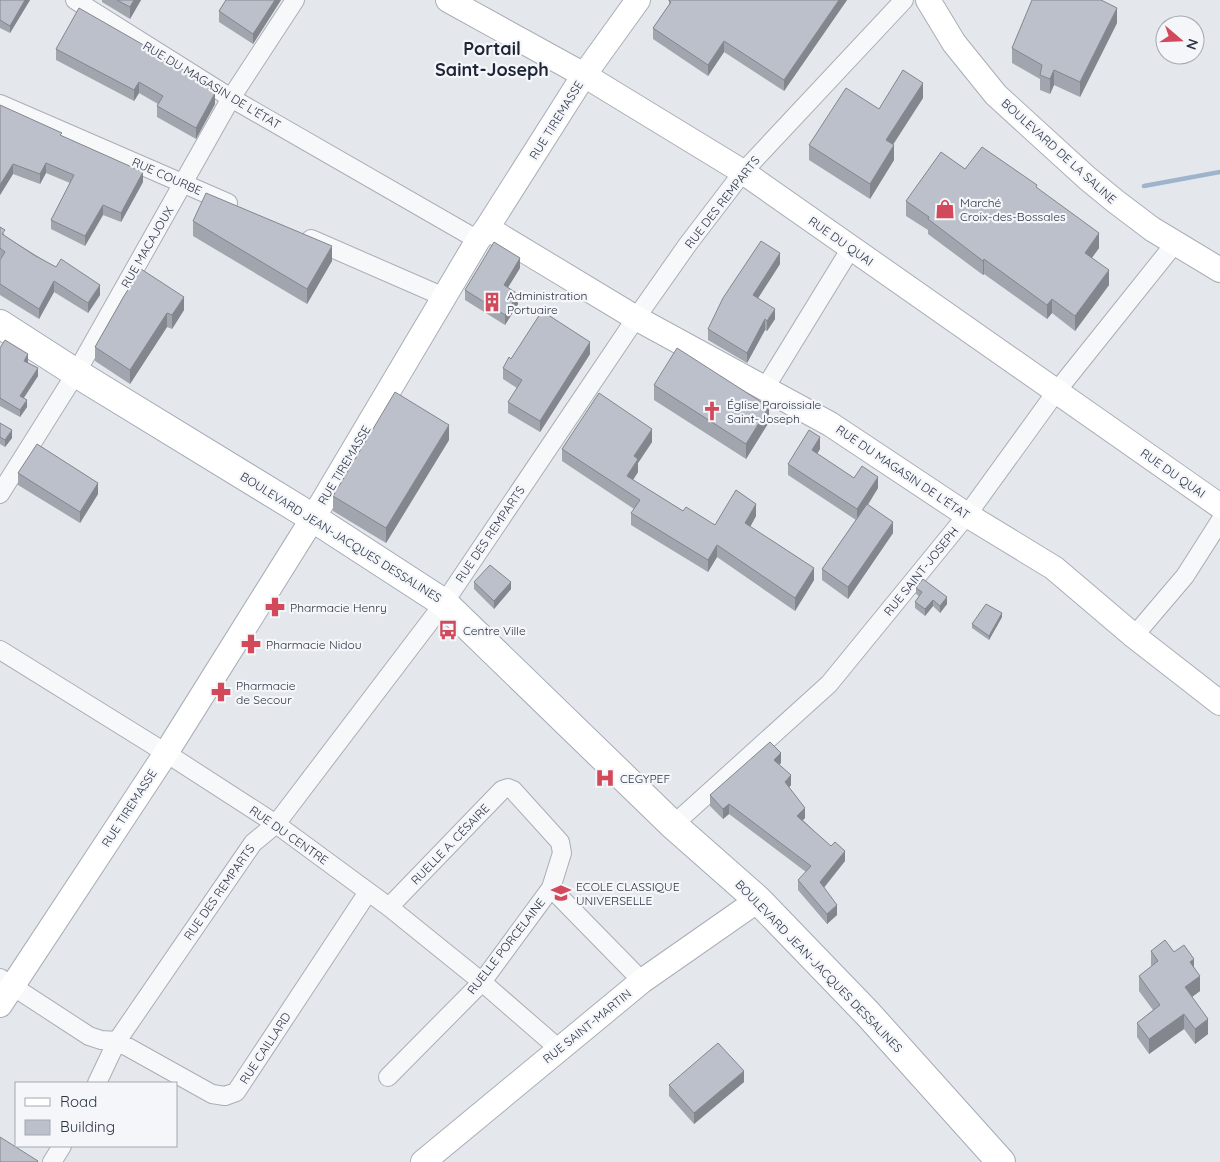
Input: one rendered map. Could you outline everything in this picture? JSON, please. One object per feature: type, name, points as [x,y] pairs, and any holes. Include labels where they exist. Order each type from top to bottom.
[{"type":"main road","name":"BOULEVARD JEAN-JACQUES DESSALINES","points":[[0,324],[313,518],[444,602],[673,825],[758,900],[868,1014],[1001,1162]]},
{"type":"street","name":"RUE DU MAGASIN DE L'ÉTAT","points":[[75,0],[231,98],[350,166],[482,234],[830,424],[967,515],[1054,568],[1134,636],[1219,701]]},
{"type":"street","name":"RUE MACAJOUX","points":[[0,494],[76,372],[231,98],[296,0]]},
{"type":"street","name":"RUE DU QUAI","points":[[448,0],[584,75],[742,172],[1220,506]]},
{"type":"street","name":"RUE TIREMASSE","points":[[4,990],[166,753],[313,518],[482,234],[584,75],[638,0]]},
{"type":"street","name":"RUE DES REMPARTS","points":[[97,1082],[117,1041],[252,843],[276,824],[444,602],[688,244],[742,172],[904,0]]},
{"type":"street","name":"BOULEVARD DE LA SALINE","points":[[928,0],[954,43],[996,95],[1115,201],[1152,229],[1220,270]]},
{"type":"street","name":"RUE COURBE","points":[[0,104],[246,211]]},
{"type":"street","points":[[300,234],[444,297]]},
{"type":"street","name":"RUE SAINT-JOSEPH","points":[[673,825],[829,684],[967,515],[1056,392],[1176,242]]},
{"type":"street","points":[[765,388],[852,248]]},
{"type":"street","points":[[1134,636],[1184,576],[1220,522]]},
{"type":"street","name":"RUE DU CENTRE","points":[[0,650],[276,824],[389,907],[482,982],[558,1048]]},
{"type":"street","name":"RUELLE A. CÉSAIRE","points":[[389,907],[502,790],[508,788],[513,790]]},
{"type":"street","name":"RUELLE PORCELAINE","points":[[388,1077],[482,982],[551,888],[562,853],[562,847],[560,842],[513,790]]},
{"type":"street","points":[[551,888],[642,981]]},
{"type":"street","name":"RUE CAILLARD","points":[[117,1041],[212,1094],[225,1096],[236,1092],[368,892]]},
{"type":"street","name":"RUE SAINT-MARTIN","points":[[423,1162],[558,1048],[642,981],[758,900]]},
{"type":"street","points":[[4,990],[89,1036],[101,1040],[117,1041]]},
{"type":"street","points":[[52,1162],[61,1147]]},
{"type":"building","points":[[0,0],[25,0],[10,26],[0,20]]},
{"type":"building","points":[[117,0],[134,0],[130,7]]},
{"type":"building","points":[[226,0],[275,0],[253,34],[219,11]]},
{"type":"building","points":[[669,0],[839,0],[784,80],[724,41],[708,65],[653,28],[671,2]]},
{"type":"building","points":[[1032,0],[1101,0],[1117,8],[1080,82],[1054,70],[1050,79],[1040,75],[1042,65],[1012,48]]},
{"type":"building","points":[[79,8],[154,51],[213,89],[215,93],[196,128],[157,106],[163,96],[139,82],[134,90],[56,49]]},
{"type":"building","points":[[903,70],[923,83],[886,140],[894,145],[870,184],[809,145],[846,88],[879,109]]},
{"type":"building","points":[[0,105],[62,133],[60,135],[143,172],[121,213],[103,205],[85,236],[51,220],[74,175],[46,163],[40,174],[13,164],[0,185]]},
{"type":"building","points":[[982,147],[1037,185],[1036,187],[1099,233],[1085,253],[1109,270],[1075,316],[1052,299],[1047,305],[984,259],[983,261],[928,219],[929,217],[906,201],[941,152],[965,169]]},
{"type":"building","points":[[206,193],[332,246],[307,289],[193,221]]},
{"type":"building","points":[[0,227],[5,230],[2,234],[34,255],[56,267],[61,259],[100,285],[88,303],[54,281],[39,309],[0,284],[0,260],[5,252],[0,248]]},
{"type":"building","points":[[761,241],[780,253],[753,295],[775,309],[767,321],[765,319],[747,353],[708,329],[723,298]]},
{"type":"building","points":[[494,242],[520,258],[504,285],[518,294],[505,315],[465,290]]},
{"type":"building","points":[[141,269],[184,297],[172,315],[167,313],[130,370],[95,347]]},
{"type":"building","points":[[542,311],[590,342],[540,421],[508,402],[522,380],[503,368],[509,357],[511,359]]},
{"type":"building","points":[[5,340],[28,354],[24,361],[38,368],[20,396],[27,400],[20,410],[0,398],[0,348]]},
{"type":"building","name":"Église Paroissiale Saint-Joseph","points":[[677,348],[769,407],[746,444],[654,385]]},
{"type":"building","points":[[395,392],[449,425],[386,528],[333,496]]},
{"type":"building","points":[[599,393],[652,429],[634,456],[638,459],[627,476],[683,511],[686,507],[715,525],[736,490],[756,504],[745,523],[814,568],[795,598],[717,545],[708,560],[631,513],[640,500],[562,449]]},
{"type":"building","points":[[0,423],[12,430],[5,440],[0,437]]},
{"type":"building","points":[[809,430],[820,437],[812,450],[854,478],[862,466],[878,477],[857,509],[788,464]]},
{"type":"building","points":[[37,444],[98,483],[80,512],[18,473]]},
{"type":"building","points":[[867,504],[893,522],[848,587],[822,569]]},
{"type":"building","points":[[490,565],[511,582],[494,601],[474,582]]},
{"type":"building","points":[[923,579],[947,597],[940,606],[933,600],[925,609],[915,602],[922,592],[916,588]]},
{"type":"building","points":[[986,604],[1002,613],[989,636],[972,624]]},
{"type":"building","points":[[770,742],[781,753],[774,760],[791,775],[785,782],[805,808],[797,816],[831,846],[835,842],[845,851],[820,882],[837,905],[827,914],[798,880],[811,866],[729,804],[723,809],[710,795]]},
{"type":"building","points":[[1165,940],[1174,952],[1184,945],[1194,959],[1190,962],[1200,976],[1185,987],[1208,1019],[1195,1029],[1184,1014],[1149,1039],[1137,1023],[1160,1005],[1139,976],[1158,961],[1151,951]]},
{"type":"building","points":[[718,1043],[744,1071],[694,1113],[669,1085]]},
{"type":"building","points":[[0,1137],[38,1161],[37,1162],[0,1162]]},
{"type":"waterway","points":[[1144,186],[1220,172]]},
{"type":"place","name":"Marché Croix-des-Bossales","points":[[945,209]]},
{"type":"place","name":"Administration Portuaire","points":[[492,302]]},
{"type":"place","name":"Église Paroissiale Saint-Joseph","points":[[712,411]]},
{"type":"place","name":"Pharmacie Henry","points":[[275,607]]},
{"type":"place","name":"Centre Ville","points":[[448,630]]},
{"type":"place","name":"Pharmacie Nidou","points":[[251,644]]},
{"type":"place","name":"Pharmacie de Secour","points":[[221,692]]},
{"type":"place","name":"CEGYPEF","points":[[605,778]]},
{"type":"place","name":"ECOLE CLASSIQUE UNIVERSELLE","points":[[561,893]]},
{"type":"district","name":"Portail Saint-Joseph","points":[[492,58]]}]
